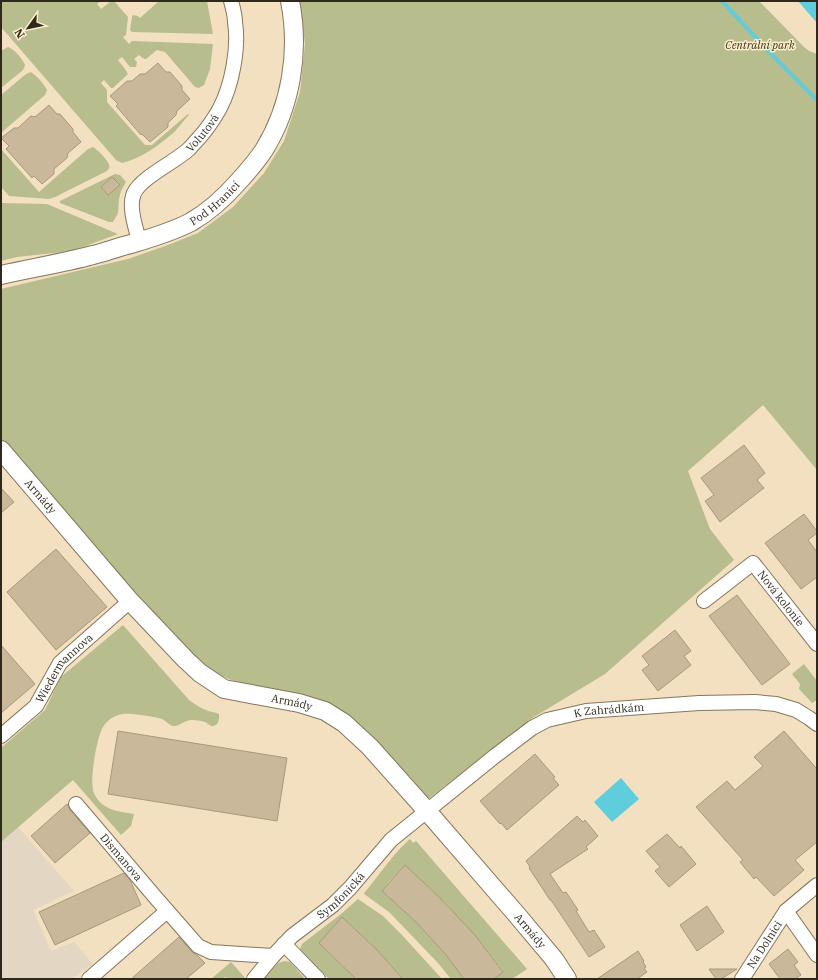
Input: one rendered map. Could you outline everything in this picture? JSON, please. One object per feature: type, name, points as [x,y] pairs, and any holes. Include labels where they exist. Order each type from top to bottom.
[{"type":"street","name":"Volutová","points":[[139,242],[133,214],[132,204],[134,194],[147,179],[189,149],[208,127],[220,108],[225,96],[232,74],[236,38],[236,22],[231,1]]},
{"type":"street","name":"Pod Hranicí","points":[[1,275],[92,255],[139,242],[190,222],[220,202],[249,171],[263,152],[274,132],[282,112],[290,85],[293,60],[293,18],[290,1]]},
{"type":"street","name":"Armády","points":[[1,450],[130,601],[200,673],[224,689],[299,703],[325,711],[344,723],[370,747],[517,915],[554,959],[567,979]]},
{"type":"street","name":"Nová kolonie","points":[[704,601],[753,563],[817,644]]},
{"type":"street","name":"Wiedermannova","points":[[1,736],[36,706],[60,663],[130,601]]},
{"type":"street","name":"K Zahrádkám","points":[[427,811],[532,728],[554,718],[586,711],[699,703],[755,702],[776,704],[796,710],[817,724]]},
{"type":"street","name":"Dismanova","points":[[76,804],[198,946],[211,952],[273,956]]},
{"type":"street","name":"Symfonická","points":[[254,979],[292,936],[333,905],[350,888],[391,840],[427,811]]},
{"type":"street","name":"Na Dolnici","points":[[742,979],[786,911],[817,885]]},
{"type":"street","points":[[89,979],[167,911]]},
{"type":"street","name":"Na Dolnici","points":[[786,911],[817,955]]},
{"type":"street","points":[[284,944],[318,979]]},
{"type":"shaded area","points":[[18,827],[74,891],[33,910],[51,951],[74,942],[93,964],[72,979],[1,979],[1,842]]},
{"type":"green space","points":[[1,1],[101,1],[97,4],[101,9],[111,1],[114,1],[128,17],[126,35],[123,37],[129,44],[132,41],[213,44],[210,69],[204,85],[199,88],[195,87],[165,52],[157,50],[146,59],[139,55],[134,59],[137,62],[136,67],[130,67],[122,57],[118,60],[128,74],[113,88],[111,88],[104,80],[101,83],[107,90],[107,102],[145,145],[152,145],[188,114],[189,115],[172,134],[148,152],[122,163],[116,160],[1,27]]},
{"type":"green space","points":[[159,1],[207,1],[213,34],[132,32],[130,30],[133,15],[140,18]]},
{"type":"green space","name":"Centrální park","points":[[299,1],[759,1],[803,46],[809,51],[817,54],[817,470],[763,405],[688,471],[710,529],[734,560],[605,674],[534,717],[428,799],[346,715],[245,686],[213,672],[178,646],[1,439],[1,289],[128,259],[168,245],[198,233],[233,207],[264,173],[284,141],[300,92],[305,44]]},
{"type":"green space","points":[[8,47],[18,54],[25,65],[23,70],[1,88],[1,51]]},
{"type":"green space","points":[[31,72],[46,88],[47,90],[45,95],[1,133],[1,95],[26,74]]},
{"type":"green space","points":[[93,147],[108,163],[109,167],[107,171],[55,197],[49,199],[9,196],[1,187],[1,149],[39,192],[88,149]]},
{"type":"green space","points":[[115,174],[120,175],[126,182],[121,191],[118,213],[113,222],[109,222],[60,203],[60,201]],"holes":[[[112,177],[119,185],[108,195],[101,187]]]},
{"type":"green space","points":[[1,203],[47,204],[118,234],[72,251],[17,257],[1,261]]},
{"type":"green space","points":[[123,625],[189,700],[204,709],[219,714],[218,723],[211,726],[204,722],[190,720],[173,726],[162,719],[149,716],[126,714],[114,717],[105,724],[98,739],[93,767],[92,784],[98,800],[106,807],[134,814],[131,826],[121,835],[73,780],[1,842],[1,748],[45,710],[61,677]]},
{"type":"green space","points":[[804,664],[817,681],[817,700],[812,703],[799,689],[800,684],[792,674]]},
{"type":"green space","points":[[410,839],[413,843],[416,841],[527,969],[512,979],[494,979],[503,971],[474,934],[440,898],[405,865],[382,891],[416,922],[447,956],[464,979],[451,979],[438,963],[389,912],[364,894],[392,858]]},
{"type":"green space","points":[[358,899],[383,916],[442,979],[403,979],[377,950],[342,917],[319,943],[356,979],[329,979],[301,952],[300,949],[302,944]]},
{"type":"green space","points":[[285,961],[290,962],[305,979],[264,979],[278,963]]},
{"type":"green space","points":[[231,962],[246,979],[228,979],[225,977],[223,979],[211,979]]},
{"type":"water","points":[[798,1],[817,1],[817,23]]},
{"type":"water","points":[[621,778],[639,799],[612,822],[594,802]]},
{"type":"building","points":[[158,63],[166,72],[170,72],[182,86],[182,90],[190,99],[177,111],[176,115],[168,123],[168,127],[150,142],[142,134],[141,135],[116,106],[118,104],[110,96],[127,81],[132,81],[140,74],[145,74]]},
{"type":"building","points":[[49,105],[57,114],[60,114],[73,129],[73,132],[81,142],[68,153],[67,158],[54,169],[54,174],[42,184],[34,176],[32,178],[6,149],[9,146],[1,138],[14,128],[18,128],[31,116],[35,117]]},
{"type":"building","points":[[112,177],[120,185],[108,195],[101,187]]},
{"type":"building","points":[[744,445],[765,473],[757,480],[764,488],[720,522],[705,501],[714,495],[701,478]]},
{"type":"building","points":[[1,488],[14,502],[1,513]]},
{"type":"building","points":[[804,514],[817,531],[817,533],[808,540],[817,552],[817,577],[801,589],[765,543]]},
{"type":"building","points":[[56,549],[107,607],[56,650],[7,592]]},
{"type":"building","points":[[737,595],[790,664],[762,685],[709,616]]},
{"type":"building","points":[[675,630],[691,651],[684,656],[691,665],[658,691],[642,670],[649,665],[642,656]]},
{"type":"building","points":[[1,645],[35,684],[1,713]]},
{"type":"building","points":[[118,731],[287,758],[277,821],[108,794]]},
{"type":"building","points":[[784,731],[817,769],[817,842],[795,860],[804,870],[774,896],[756,877],[754,879],[740,862],[743,860],[696,807],[727,781],[735,790],[763,766],[754,757]]},
{"type":"building","points":[[535,754],[555,777],[553,778],[559,785],[507,830],[480,801]]},
{"type":"building","points":[[67,804],[70,810],[90,833],[55,863],[31,836]]},
{"type":"building","points":[[577,816],[583,822],[585,820],[598,836],[586,847],[588,849],[550,874],[563,893],[566,892],[578,910],[576,911],[589,932],[594,930],[605,947],[589,957],[529,868],[530,867],[526,861]]},
{"type":"building","points":[[667,834],[680,848],[681,846],[696,864],[669,887],[655,871],[660,867],[646,851]]},
{"type":"building","points":[[405,865],[440,898],[474,934],[503,972],[494,979],[464,979],[447,956],[416,922],[382,891]]},
{"type":"building","points":[[124,873],[130,880],[141,905],[55,945],[39,912]]},
{"type":"building","points":[[707,906],[724,932],[697,951],[680,925]]},
{"type":"building","points":[[342,917],[377,950],[403,979],[356,979],[319,943]]},
{"type":"building","points":[[179,937],[192,952],[205,963],[186,979],[131,979]]},
{"type":"building","points":[[788,949],[798,962],[794,965],[801,975],[795,979],[780,979],[769,964]]},
{"type":"building","points":[[638,951],[644,961],[643,962],[646,967],[644,968],[647,972],[637,979],[597,979]]},
{"type":"building","points":[[709,969],[737,969],[721,979],[716,979]]},
{"type":"waterway","points":[[722,1],[769,52],[817,100]]}]
